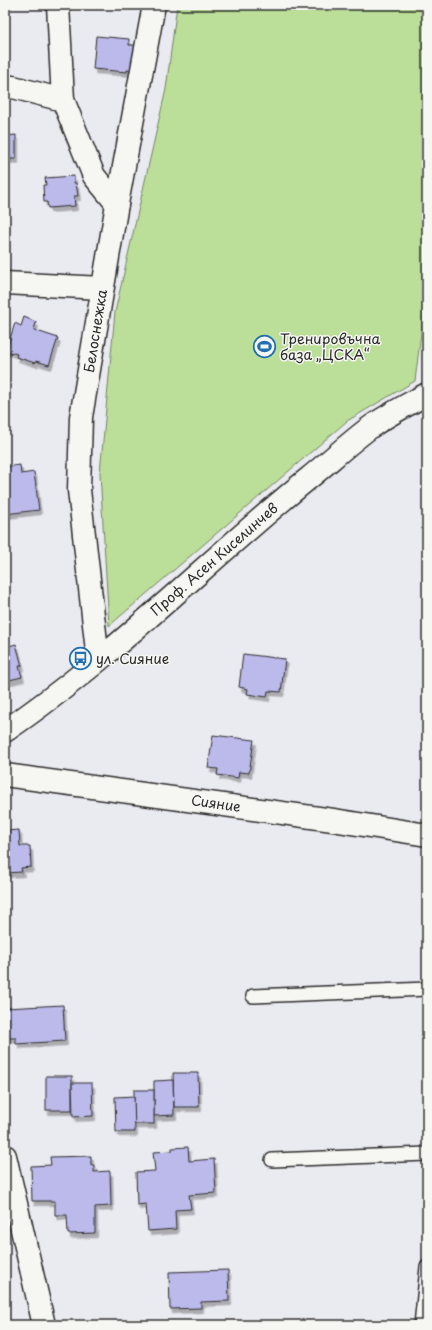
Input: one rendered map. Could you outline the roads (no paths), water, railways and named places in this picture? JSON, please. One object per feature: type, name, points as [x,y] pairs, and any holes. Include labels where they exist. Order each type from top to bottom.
[{"type":"street","points":[[58,5],[63,100],[94,176],[117,204]]},
{"type":"street","name":"Белоснежка","points":[[98,660],[79,490],[81,417],[102,288],[154,5]]},
{"type":"street","points":[[5,88],[12,87],[63,100]]},
{"type":"street","points":[[5,283],[102,288]]},
{"type":"street","name":"Проф. Асен Киселинчев","points":[[5,731],[33,712],[98,660],[278,504],[372,426],[427,394]]},
{"type":"street","name":"Сияние","points":[[5,775],[333,820],[427,835]]},
{"type":"street","points":[[5,1156],[44,1325]]},
{"type":"lane","points":[[253,996],[427,988]]},
{"type":"lane","points":[[272,1160],[427,1154]]},
{"type":"lane","points":[[422,1325],[427,1267]]},
{"type":"place","name":"Тренировъчна база „ЦСКА“","points":[[265,346]]},
{"type":"place","name":"ул. Сияние","points":[[81,658]]}]
